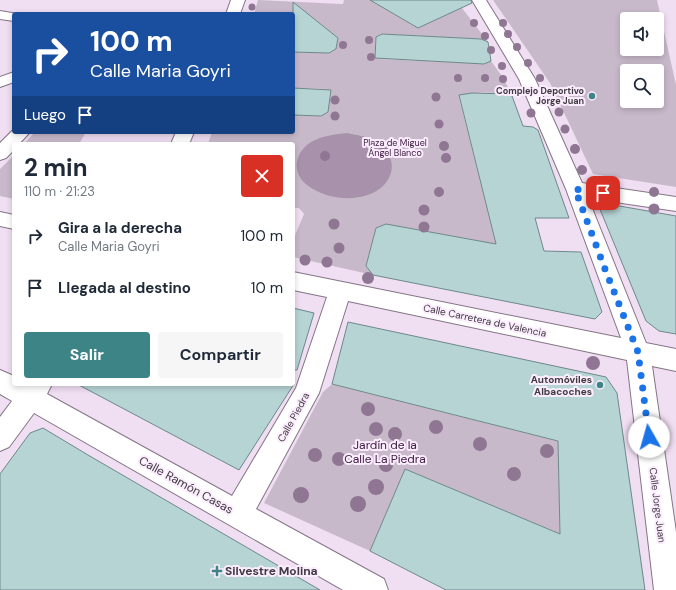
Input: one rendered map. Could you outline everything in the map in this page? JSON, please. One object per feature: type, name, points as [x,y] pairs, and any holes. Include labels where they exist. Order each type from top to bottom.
[{"type":"street","points":[[234,12],[238,0]]},
{"type":"street","name":"Calle Jorge Juan","points":[[479,0],[527,79],[575,189],[638,352],[669,590]]},
{"type":"street","points":[[0,15],[12,17]]},
{"type":"street","points":[[0,82],[12,78]]},
{"type":"street","points":[[0,154],[19,134]]},
{"type":"street","points":[[575,189],[676,204]]},
{"type":"street","points":[[0,219],[12,222]]},
{"type":"street","name":"Calle Carretera de Valencia","points":[[295,281],[676,360]]},
{"type":"street","name":"Calle Piedra","points":[[237,514],[307,392],[340,290]]},
{"type":"street","name":"Calle Ramón Casas","points":[[0,381],[12,384]]},
{"type":"street","name":"Calle Ramón Casas","points":[[18,386],[35,391],[237,514],[373,590]]},
{"type":"street","points":[[0,438],[35,391]]},
{"type":"green space","name":"Plaza de Miguel Ángel Blanco","points":[[258,0],[343,4],[344,0],[379,0],[380,6],[462,8],[488,42],[481,39],[382,34],[376,37],[375,55],[380,59],[452,62],[491,61],[504,79],[512,96],[508,94],[483,92],[471,93],[459,97],[496,244],[386,224],[376,228],[366,266],[373,275],[295,257],[295,235],[304,214],[299,208],[295,208],[295,142],[209,142],[211,134],[295,134],[295,115],[321,116],[328,112],[331,93],[326,89],[295,88],[295,52],[329,53],[336,49],[338,38],[332,34],[295,32],[295,12],[255,12]]},
{"type":"green space","name":"Complejo Deportivo Jorge Juan","points":[[493,0],[657,0],[660,12],[620,12],[620,56],[664,56],[664,31],[676,85],[676,187],[593,174],[550,83]]},
{"type":"green space","points":[[33,134],[85,134],[80,142],[26,142]]},
{"type":"green space","points":[[12,157],[12,199],[0,196],[0,169]]},
{"type":"green space","name":"Jardín de la Calle La Piedra","points":[[332,384],[558,441],[560,534],[405,469],[370,551],[264,503],[323,392]]},
{"type":"shaded area","points":[[347,133],[373,140],[379,144],[388,154],[392,166],[389,179],[384,185],[376,191],[357,198],[335,197],[315,190],[302,180],[297,169],[298,158],[301,151],[306,146],[318,139]]},
{"type":"building","points":[[370,0],[471,0],[472,3],[418,28]]},
{"type":"building","points":[[293,2],[338,38],[336,49],[329,53],[295,52],[295,12],[293,12]]},
{"type":"building","points":[[382,34],[481,39],[488,42],[491,61],[484,64],[375,58],[376,37]]},
{"type":"building","points":[[295,88],[331,90],[328,112],[321,116],[295,115]]},
{"type":"building","points":[[472,93],[508,94],[512,96],[523,126],[533,127],[538,130],[569,218],[535,218],[544,251],[581,252],[602,312],[595,319],[373,275],[366,266],[376,228],[386,224],[496,244],[459,95]]},
{"type":"building","points":[[597,202],[676,216],[676,334],[659,331],[646,321]]},
{"type":"building","points":[[295,308],[314,313],[297,370],[295,370]]},
{"type":"building","points":[[348,322],[606,377],[617,393],[645,590],[446,590],[370,551],[405,469],[560,534],[558,441],[332,384]]},
{"type":"building","points":[[81,386],[293,386],[239,470]]},
{"type":"building","points":[[43,428],[320,590],[0,590],[0,474],[30,433]]},
{"type":"place","name":"Complejo Deportivo Jorge Juan","points":[[592,96]]},
{"type":"place","name":"Automóviles Albacoches","points":[[600,385]]},
{"type":"place","name":"Silvestre Molina","points":[[217,571]]},
{"type":"route","points":[[603,193],[575,189],[638,352],[649,437]]}]
